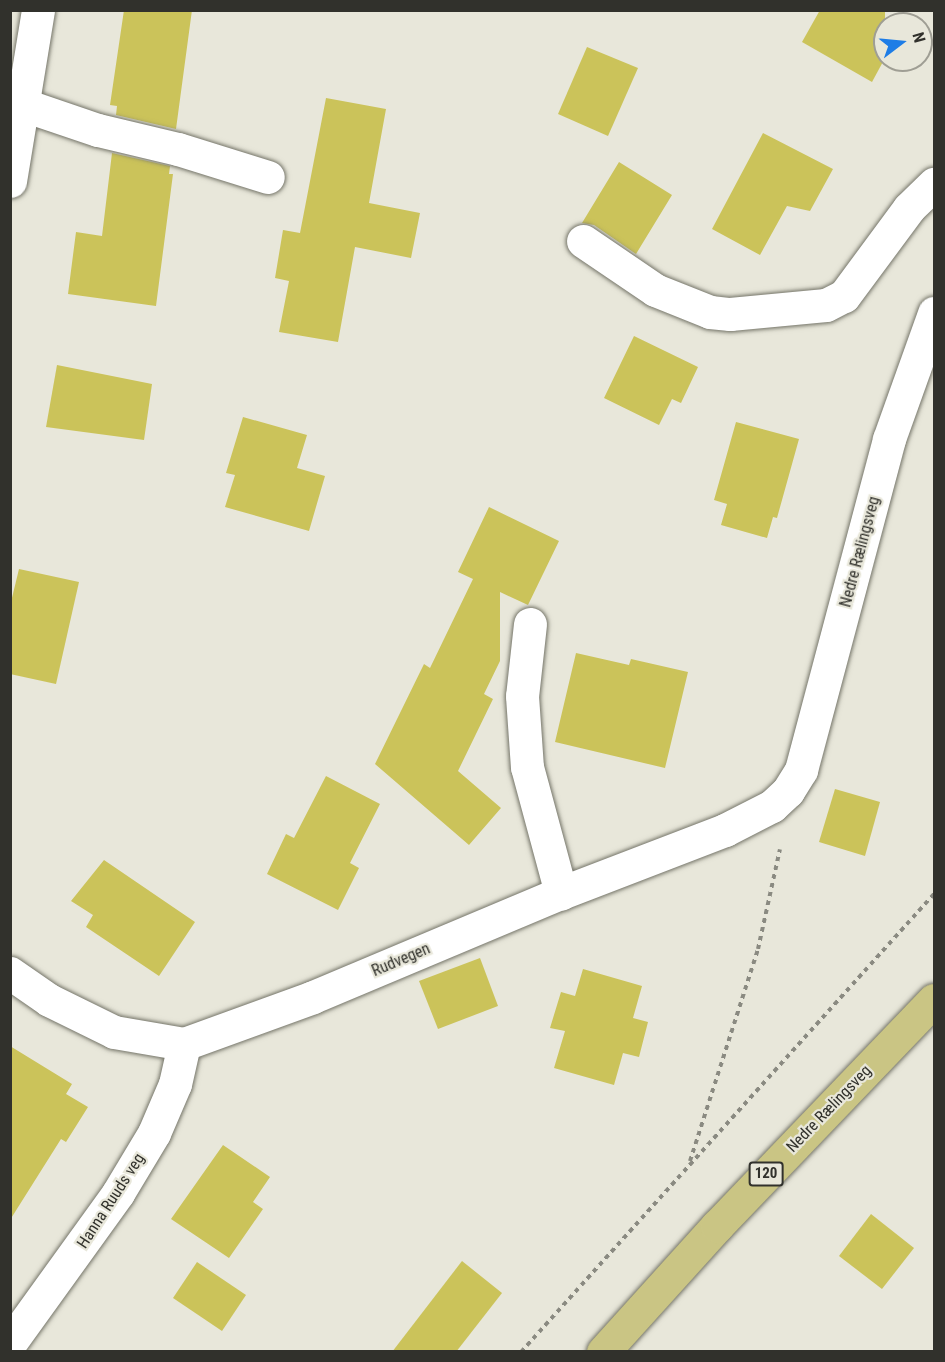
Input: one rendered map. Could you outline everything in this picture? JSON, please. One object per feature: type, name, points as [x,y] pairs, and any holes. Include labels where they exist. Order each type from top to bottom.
[{"type":"main road","name":"Nedre Rælingsveg","points":[[603,1352],[717,1226],[934,1000]]},
{"type":"street","points":[[10,181],[38,10]]},
{"type":"street","points":[[24,105],[98,130],[178,149],[268,177]]},
{"type":"street","points":[[583,241],[655,290],[710,312],[730,314],[826,305],[844,296],[909,208],[934,184]]},
{"type":"street","name":"Nedre Rælingsveg","points":[[788,791],[801,770],[808,748],[889,440],[934,314]]},
{"type":"street","points":[[530,624],[522,696],[527,767],[561,893]]},
{"type":"street","name":"Rudvegen","points":[[10,973],[48,1000],[114,1032],[184,1044],[313,997],[561,893],[725,830],[772,806],[788,791]]},
{"type":"street","name":"Hanna Ruuds veg","points":[[10,1343],[118,1193],[154,1133],[175,1084],[184,1044]]},
{"type":"path","points":[[690,1164],[758,949],[777,871],[788,791]]},
{"type":"path","points":[[521,1352],[934,894]]},
{"type":"building","points":[[124,10],[192,10],[176,129],[116,115],[117,106],[110,105]]},
{"type":"building","points":[[820,10],[885,10],[885,12],[873,12],[873,72],[877,72],[872,82],[802,42]]},
{"type":"building","points":[[587,47],[638,68],[608,136],[558,114]]},
{"type":"building","points":[[326,98],[386,109],[369,203],[420,213],[411,258],[355,247],[338,342],[279,332],[289,281],[275,278],[283,230],[300,233]]},
{"type":"building","points":[[763,133],[833,169],[810,211],[787,206],[760,255],[712,229]]},
{"type":"building","points":[[112,153],[170,166],[169,174],[173,174],[156,306],[68,294],[76,232],[102,236]]},
{"type":"building","points":[[619,162],[672,195],[636,254],[594,225],[582,223]]},
{"type":"building","points":[[634,336],[698,367],[681,403],[672,399],[659,425],[604,398]]},
{"type":"building","points":[[57,365],[152,384],[144,440],[46,427]]},
{"type":"building","points":[[243,417],[307,435],[297,468],[325,476],[309,531],[225,507],[235,475],[226,473]]},
{"type":"building","points":[[736,422],[799,439],[777,518],[773,517],[767,538],[721,525],[727,504],[714,500]]},
{"type":"building","points":[[489,507],[559,541],[528,605],[500,592],[500,661],[484,694],[493,699],[458,771],[501,808],[469,845],[375,764],[424,664],[430,668],[473,579],[458,572]]},
{"type":"building","points":[[19,569],[79,582],[56,684],[10,674],[10,606]]},
{"type":"building","points":[[576,653],[629,665],[631,659],[688,672],[665,768],[555,742]]},
{"type":"building","points":[[326,776],[380,804],[350,863],[359,868],[338,910],[267,874],[286,834],[294,838]]},
{"type":"building","points":[[835,789],[880,802],[865,856],[819,842]]},
{"type":"building","points":[[104,860],[195,922],[159,976],[86,927],[93,915],[71,901]]},
{"type":"building","points":[[480,958],[498,1006],[438,1029],[419,981]]},
{"type":"building","points":[[583,969],[642,986],[633,1018],[648,1022],[639,1057],[623,1053],[614,1085],[554,1068],[565,1031],[550,1028],[561,992],[575,996]]},
{"type":"building","points":[[10,1046],[72,1084],[66,1094],[88,1107],[66,1142],[61,1139],[10,1220]]},
{"type":"building","points":[[223,1145],[270,1177],[253,1202],[263,1209],[229,1258],[171,1219]]},
{"type":"building","points":[[871,1214],[914,1248],[882,1289],[839,1256]]},
{"type":"building","points":[[462,1261],[502,1293],[456,1352],[392,1352]]},
{"type":"building","points":[[197,1262],[246,1295],[222,1331],[173,1298]]}]
